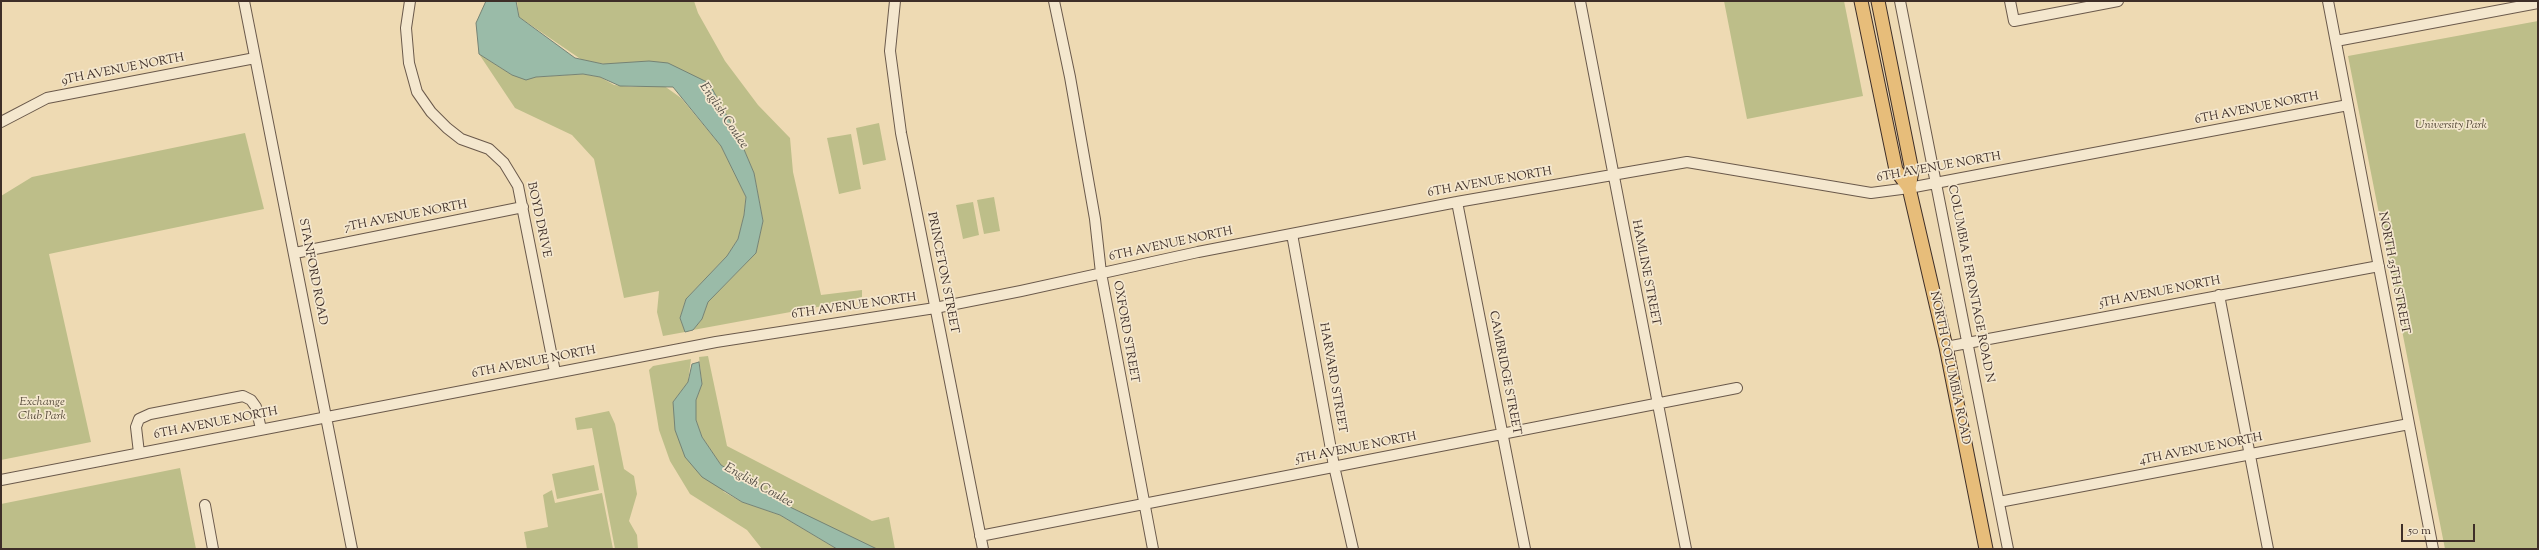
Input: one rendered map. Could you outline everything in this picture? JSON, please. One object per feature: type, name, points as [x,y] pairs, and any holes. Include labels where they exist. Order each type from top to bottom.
[{"type":"main road","name":"NORTH COLUMBIA ROAD","points":[[1861,1],[1896,170],[1909,188],[1946,347],[1986,549]]},
{"type":"main road","name":"NORTH COLUMBIA ROAD","points":[[1878,1],[1912,171],[1909,188]]},
{"type":"street","name":"STANFORD ROAD","points":[[244,1],[295,253],[352,549]]},
{"type":"street","name":"BOYD DRIVE","points":[[410,1],[406,28],[408,56],[417,92],[431,112],[447,128],[461,138],[489,149],[504,163],[514,176],[523,207],[556,372]]},
{"type":"street","name":"PRINCETON STREET","points":[[895,1],[890,51],[892,80],[900,133],[983,549]]},
{"type":"street","name":"OXFORD STREET","points":[[1054,1],[1095,219],[1101,273],[1143,504],[1153,549]]},
{"type":"street","name":"HAMLINE STREET","points":[[1580,1],[1686,549]]},
{"type":"street","name":"COLUMBIA E FRONTAGE ROAD N","points":[[1900,1],[2008,549]]},
{"type":"street","points":[[2010,1],[2014,21],[2118,1]]},
{"type":"street","name":"NORTH 25TH STREET","points":[[2328,1],[2433,549]]},
{"type":"street","points":[[2336,41],[2502,5],[2538,3]]},
{"type":"street","name":"9TH AVENUE NORTH","points":[[1,122],[47,98],[255,58]]},
{"type":"street","name":"6TH AVENUE NORTH","points":[[1,480],[556,372],[779,331],[935,308],[1021,292],[1101,273],[1292,234],[1457,202],[1687,162],[1871,193],[1909,188],[2348,105]]},
{"type":"street","name":"CAMBRIDGE STREET","points":[[1457,202],[1526,549]]},
{"type":"street","name":"7TH AVENUE NORTH","points":[[295,253],[523,207]]},
{"type":"street","name":"HARVARD STREET","points":[[1292,234],[1334,466],[1353,549]]},
{"type":"street","name":"5TH AVENUE NORTH","points":[[1946,347],[2378,266]]},
{"type":"street","points":[[2219,295],[2268,549]]},
{"type":"street","name":"5TH AVENUE NORTH","points":[[980,536],[1334,466],[1658,405],[1737,388]]},
{"type":"street","points":[[139,453],[136,427],[139,419],[150,414],[243,396],[251,400],[256,407],[261,429]]},
{"type":"street","name":"4TH AVENUE NORTH","points":[[1999,502],[2409,424]]},
{"type":"street","points":[[205,505],[213,549]]},
{"type":"green space","points":[[517,1],[694,1],[698,13],[725,61],[758,105],[790,138],[793,172],[821,295],[862,290],[862,297],[823,306],[693,330],[702,319],[708,302],[756,253],[763,221],[754,173],[740,140],[709,83],[582,60],[519,17]]},
{"type":"green space","points":[[1724,1],[1844,1],[1863,96],[1747,119]]},
{"type":"green space","name":"University Park","points":[[2538,21],[2538,549],[2445,549],[2348,56]]},
{"type":"green space","points":[[479,54],[512,75],[536,77],[583,74],[600,77],[614,85],[632,87],[663,85],[681,98],[721,146],[746,197],[744,215],[738,239],[727,256],[686,299],[680,318],[685,332],[663,336],[657,312],[659,291],[624,298],[594,159],[572,135],[515,108]]},
{"type":"green space","points":[[879,123],[886,160],[863,165],[856,128]]},
{"type":"green space","name":"Exchange Club Park","points":[[245,133],[264,209],[49,254],[91,442],[1,460],[1,196],[32,177]]},
{"type":"green space","points":[[851,134],[861,189],[839,194],[827,138]]},
{"type":"green space","points":[[994,197],[1000,231],[984,234],[977,200]]},
{"type":"green space","points":[[973,202],[979,235],[963,239],[956,205]]},
{"type":"green space","points":[[708,356],[727,446],[872,521],[889,517],[895,549],[871,549],[791,508],[721,465],[702,437],[696,420],[696,400],[702,384],[699,357]]},
{"type":"green space","points":[[691,359],[688,382],[673,402],[724,492],[742,502],[780,515],[837,549],[762,549],[747,530],[690,494],[670,461],[659,430],[649,370],[653,366]]},
{"type":"green space","points":[[609,411],[615,424],[624,469],[634,476],[637,494],[629,521],[637,535],[638,549],[615,549],[592,428],[577,430],[575,418]]},
{"type":"green space","points":[[594,465],[599,490],[557,499],[552,474]]},
{"type":"green space","points":[[180,468],[196,549],[1,549],[1,504]]},
{"type":"green space","points":[[552,490],[555,503],[602,493],[613,549],[527,549],[524,532],[548,527],[543,495]]},
{"type":"water","name":"English Coulee","points":[[486,1],[516,1],[519,17],[575,58],[603,64],[649,61],[668,63],[709,83],[740,140],[754,173],[763,221],[756,253],[708,302],[702,319],[693,330],[685,332],[680,318],[686,299],[727,256],[738,239],[744,215],[746,197],[721,146],[673,87],[620,86],[600,77],[583,74],[536,77],[526,80],[512,75],[479,54],[476,23]]},
{"type":"water","points":[[699,362],[702,384],[696,400],[696,420],[702,437],[721,465],[792,508],[877,549],[837,549],[780,515],[742,502],[702,477],[685,457],[675,430],[673,402],[688,382],[692,364]]}]
